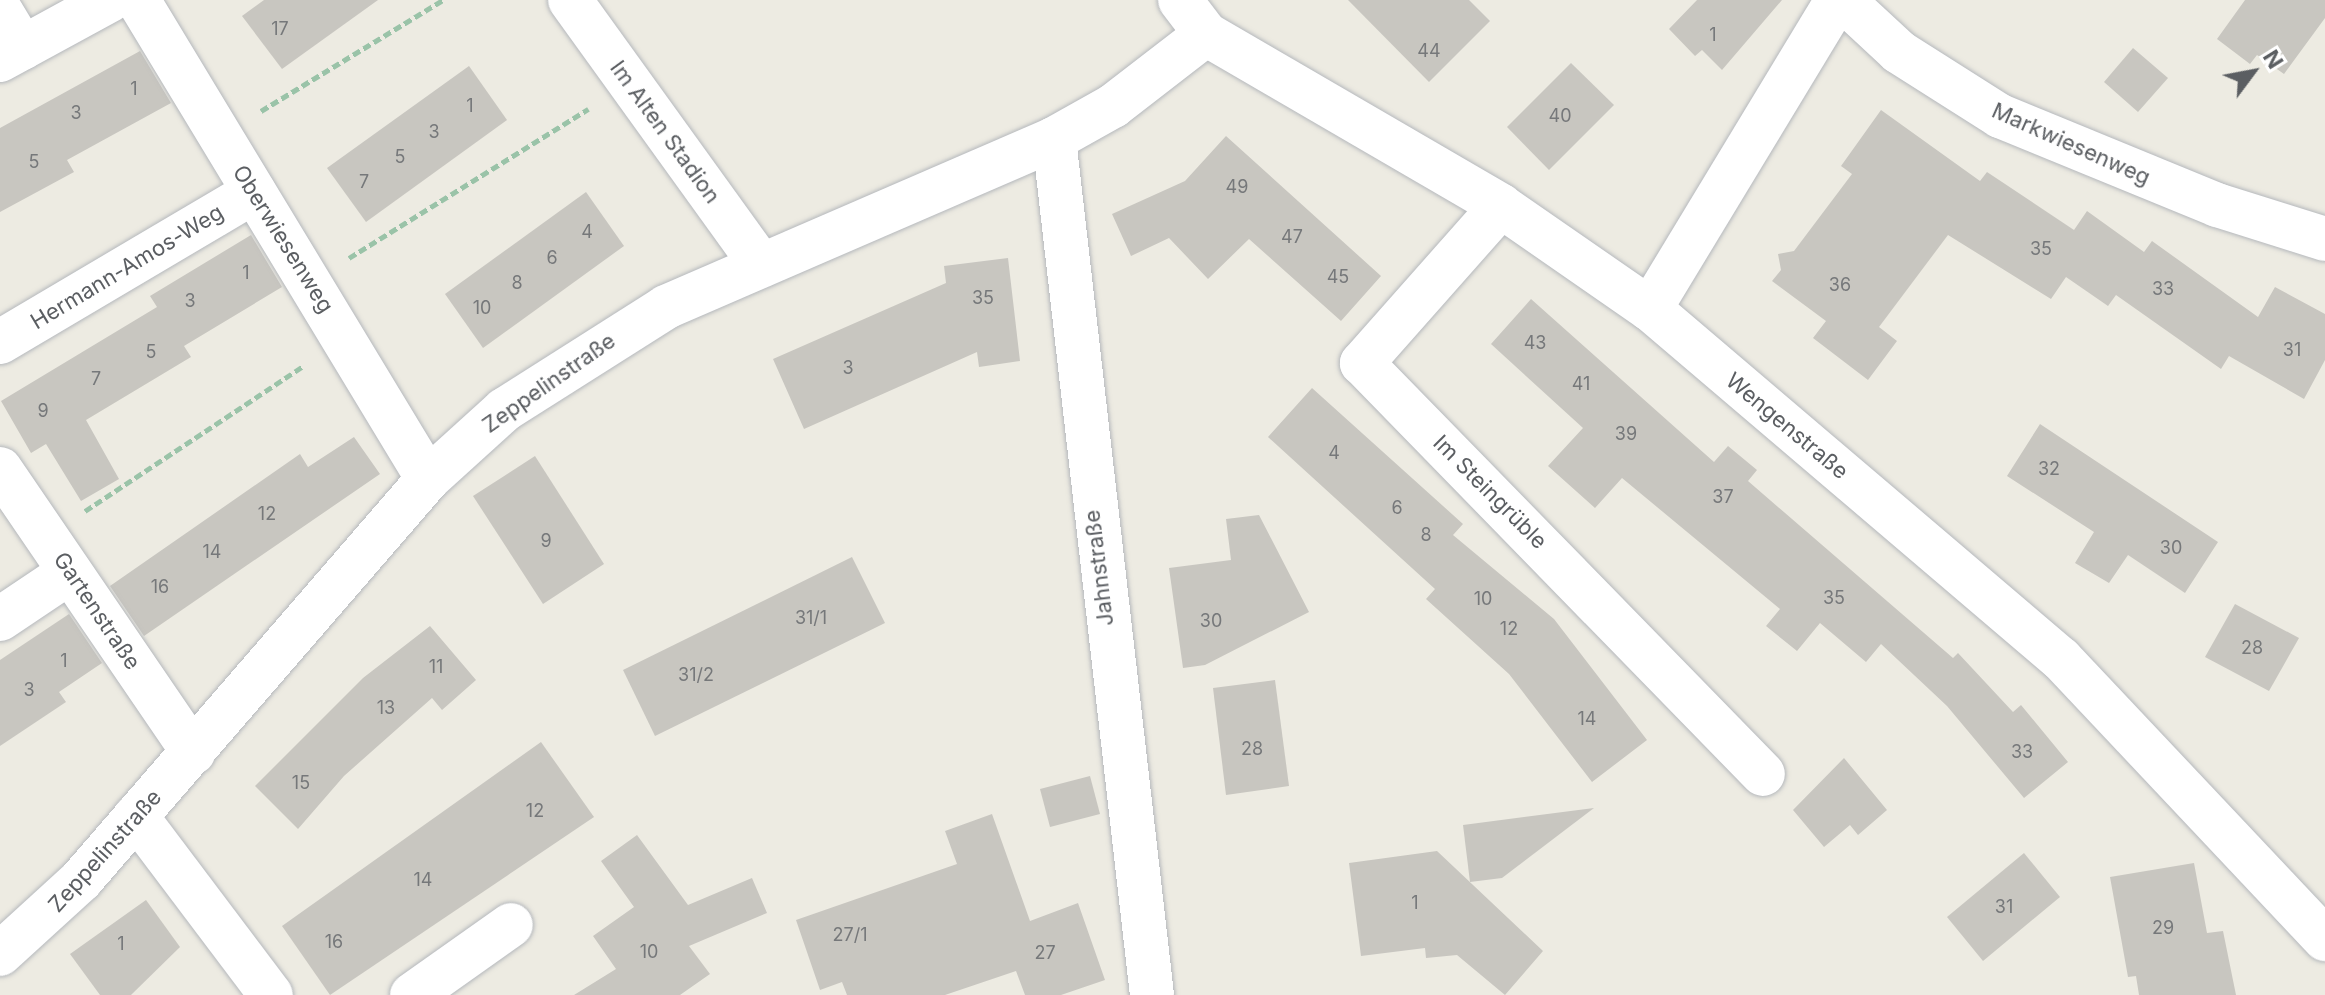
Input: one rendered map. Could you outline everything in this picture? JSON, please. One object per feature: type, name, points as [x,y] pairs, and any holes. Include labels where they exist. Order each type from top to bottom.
[{"type":"street","points":[[0,10],[12,54],[110,0]]},
{"type":"street","name":"Oberwiesenweg","points":[[138,0],[428,479]]},
{"type":"street","name":"Im Alten Stadion","points":[[570,0],[761,265]]},
{"type":"street","name":"Wengenstraße","points":[[1180,0],[1206,34],[1501,206],[1650,309],[2061,659],[2325,939]]},
{"type":"street","name":"Markwiesenweg","points":[[1650,309],[1840,0],[1899,52],[2000,116],[2144,177],[2325,239]]},
{"type":"street","name":"Zeppelinstraße","points":[[0,954],[51,911],[193,752],[428,479],[504,410],[587,352],[761,265],[1054,139],[1113,106],[1206,34]]},
{"type":"street","name":"Jahnstraße","points":[[1054,139],[1152,995]]},
{"type":"street","name":"Hermann-Amos-Weg","points":[[0,342],[254,192]]},
{"type":"street","name":"Im Steingrüble","points":[[1501,206],[1362,363],[1763,774]]},
{"type":"street","name":"Gartenstraße","points":[[0,469],[193,752]]},
{"type":"street","points":[[0,619],[58,555]]},
{"type":"street","points":[[136,816],[271,995]]},
{"type":"street","points":[[412,995],[511,925]]},
{"type":"path","points":[[219,136],[443,0]]},
{"type":"path","points":[[311,282],[630,84]]},
{"type":"path","points":[[58,555],[345,340]]},
{"type":"building","points":[[264,0],[378,0],[282,69],[242,16]]},
{"type":"building","points":[[1348,0],[1469,0],[1490,21],[1429,82]]},
{"type":"building","points":[[1697,0],[1782,0],[1722,70],[1702,50],[1695,56],[1669,29]]},
{"type":"building","points":[[2245,0],[2325,0],[2325,18],[2284,74],[2257,55],[2250,64],[2217,39]]},
{"type":"building","points":[[2133,48],[2168,78],[2138,112],[2104,82]]},
{"type":"building","points":[[140,51],[171,103],[67,160],[74,172],[0,212],[0,128]]},
{"type":"building","points":[[1571,63],[1614,105],[1549,170],[1507,127]]},
{"type":"building","points":[[469,66],[507,120],[366,222],[327,168]]},
{"type":"building","points":[[1881,110],[1980,181],[1987,172],[2074,230],[2087,211],[2144,252],[2152,241],[2258,317],[2275,287],[2325,314],[2325,360],[2304,399],[2229,356],[2221,369],[2116,295],[2108,306],[2066,277],[2051,299],[1948,235],[1879,327],[1897,341],[1868,380],[1813,338],[1826,321],[1772,281],[1781,270],[1778,254],[1794,251],[1852,174],[1841,166]]},
{"type":"building","points":[[1226,136],[1381,276],[1341,321],[1249,239],[1208,279],[1169,238],[1131,256],[1112,214],[1185,181]]},
{"type":"building","points":[[586,192],[624,246],[483,348],[445,294]]},
{"type":"building","points":[[251,235],[282,287],[184,346],[191,357],[86,420],[119,479],[81,501],[46,444],[31,453],[1,401],[157,307],[150,296]]},
{"type":"building","points":[[1008,258],[1020,361],[979,367],[977,352],[804,429],[773,359],[946,283],[944,266]]},
{"type":"building","points":[[1531,299],[1714,462],[1728,446],[1757,470],[1748,481],[1953,658],[1958,653],[2013,712],[2021,705],[2068,762],[2024,798],[1947,706],[1881,644],[1866,662],[1820,623],[1797,651],[1766,626],[1780,609],[1622,478],[1595,508],[1548,466],[1583,428],[1491,344]]},
{"type":"building","points":[[1312,388],[1463,524],[1453,535],[1554,619],[1647,740],[1592,782],[1509,674],[1426,599],[1435,589],[1268,437]]},
{"type":"building","points":[[2040,424],[2218,542],[2185,593],[2128,555],[2109,583],[2075,563],[2094,532],[2007,476]]},
{"type":"building","points":[[354,437],[380,474],[144,636],[110,586],[300,454],[308,467]]},
{"type":"building","points":[[535,456],[604,564],[543,604],[473,496]]},
{"type":"building","points":[[1259,515],[1309,612],[1205,665],[1183,668],[1169,568],[1231,560],[1226,519]]},
{"type":"building","points":[[852,557],[885,623],[655,736],[623,670]]},
{"type":"building","points":[[2235,604],[2299,638],[2269,691],[2205,657]]},
{"type":"building","points":[[69,614],[102,663],[59,692],[66,702],[0,746],[0,660]]},
{"type":"building","points":[[430,626],[476,680],[442,710],[432,698],[344,776],[298,829],[255,786],[363,678]]},
{"type":"building","points":[[1275,680],[1289,786],[1226,795],[1213,688]]},
{"type":"building","points":[[541,742],[594,817],[330,995],[282,926]]},
{"type":"building","points":[[1844,758],[1887,810],[1858,835],[1850,825],[1824,847],[1793,810]]},
{"type":"building","points":[[1090,776],[1100,814],[1050,827],[1040,789]]},
{"type":"building","points":[[1594,808],[1502,878],[1470,882],[1463,825]]},
{"type":"building","points":[[992,814],[1030,921],[1078,903],[1105,980],[1061,995],[1025,995],[1016,971],[945,995],[847,995],[842,982],[820,990],[796,920],[957,864],[945,831]]},
{"type":"building","points":[[637,835],[688,905],[752,878],[767,913],[689,946],[710,974],[680,995],[574,995],[616,969],[593,936],[634,907],[601,861]]},
{"type":"building","points":[[1437,851],[1543,951],[1505,995],[1457,955],[1426,958],[1425,948],[1361,956],[1349,863]]},
{"type":"building","points":[[2024,853],[2060,897],[1983,961],[1947,917]]},
{"type":"building","points":[[2194,863],[2207,933],[2223,931],[2236,995],[2139,995],[2136,976],[2128,977],[2110,877]]},
{"type":"building","points":[[146,900],[180,947],[131,995],[100,995],[70,954]]}]
